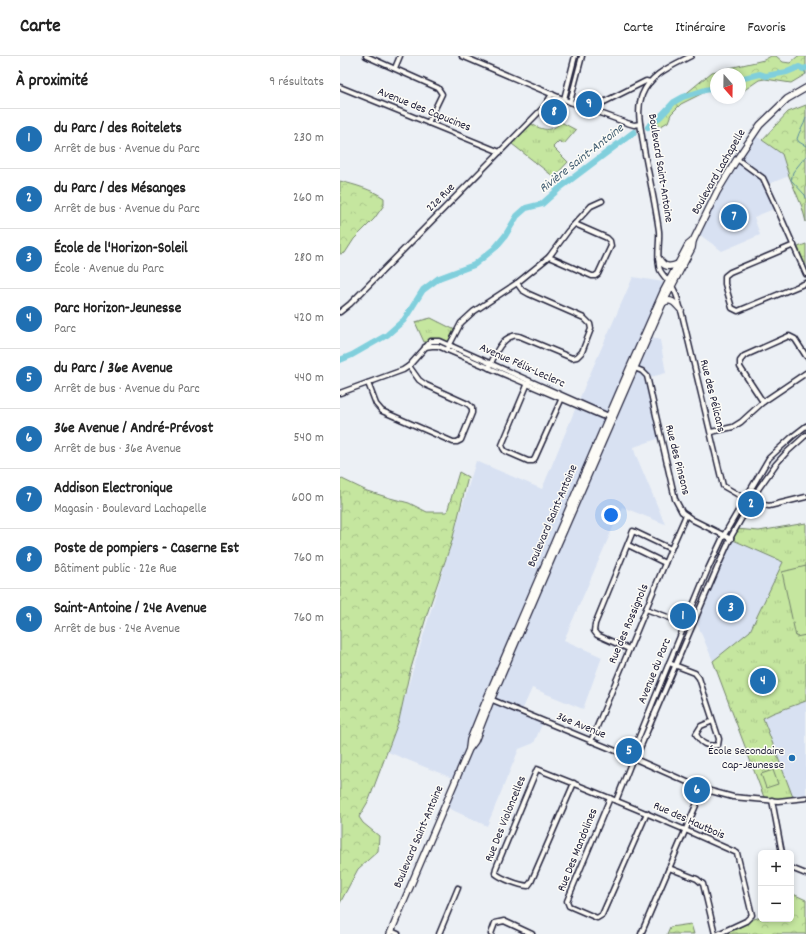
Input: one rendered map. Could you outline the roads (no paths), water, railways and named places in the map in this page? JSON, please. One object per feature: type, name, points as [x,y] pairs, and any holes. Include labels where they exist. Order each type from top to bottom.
[{"type":"main road","name":"Boulevard Lachapelle","points":[[663,292],[692,248],[693,241],[718,192],[737,159],[760,125],[787,99],[806,88]]},
{"type":"main road","name":"Boulevard Lachapelle","points":[[662,303],[678,264],[688,245],[693,241]]},
{"type":"main road","points":[[658,259],[662,264],[667,266],[672,267],[678,264]]},
{"type":"main road","name":"Boulevard Saint-Antoine","points":[[632,368],[663,292]]},
{"type":"main road","points":[[662,303],[666,300],[670,300],[681,310]]},
{"type":"main road","name":"Boulevard Saint-Antoine","points":[[390,932],[469,750],[470,740],[610,418],[662,303]]},
{"type":"street","points":[[366,56],[438,88],[442,94],[428,123]]},
{"type":"street","points":[[395,68],[400,56]]},
{"type":"street","points":[[462,56],[596,112],[634,125],[640,124]]},
{"type":"street","points":[[564,99],[574,56],[581,57],[570,102]]},
{"type":"street","name":"Boulevard Saint-Antoine","points":[[670,283],[660,269],[658,259],[659,233],[656,208],[646,161],[639,115],[642,95],[657,74],[691,56]]},
{"type":"street","points":[[596,112],[600,104],[646,81],[650,82]]},
{"type":"street","name":"Avenue des Capucines","points":[[340,87],[500,152]]},
{"type":"street","name":"22e Rue","points":[[340,312],[544,108],[552,94]]},
{"type":"street","points":[[737,159],[763,178],[806,274]]},
{"type":"street","points":[[448,350],[461,323],[473,312],[517,283],[549,257],[568,231],[591,206],[602,201]]},
{"type":"street","points":[[549,257],[592,276],[598,274],[611,246],[610,242],[607,238],[575,224]]},
{"type":"street","points":[[794,245],[730,272],[725,276],[725,284],[732,308],[738,311],[806,283]]},
{"type":"street","points":[[490,366],[498,347],[504,341],[513,336],[519,336],[572,358],[577,357],[582,352],[591,329],[590,324],[584,318],[529,294],[522,290],[517,283]]},
{"type":"street","name":"Rue des Pélicans","points":[[670,283],[676,294],[681,310],[723,486],[751,502]]},
{"type":"street","points":[[763,402],[740,367],[740,361],[744,356],[789,336],[795,339],[806,356]]},
{"type":"street","name":"Avenue Félix-Leclerc","points":[[424,347],[431,341],[440,341],[490,366]]},
{"type":"street","name":"Avenue Félix-Leclerc","points":[[424,347],[438,346],[490,366],[610,418]]},
{"type":"street","points":[[340,393],[403,370],[409,366],[424,347]]},
{"type":"street","points":[[368,383],[376,404],[382,411],[452,442],[457,442],[460,440],[472,413],[472,408],[468,404],[426,385],[419,380],[409,366]]},
{"type":"street","name":"Rue des Pinsons","points":[[632,368],[647,376],[675,499],[682,512],[693,520],[731,539]]},
{"type":"street","points":[[711,432],[733,427],[763,402],[806,373]]},
{"type":"street","points":[[528,383],[502,445],[505,451],[528,461],[533,461],[562,398]]},
{"type":"street","name":"Avenue du Parc","points":[[616,801],[633,758],[632,754],[708,569],[724,535],[769,458],[806,426]]},
{"type":"street","name":"Avenue du Parc","points":[[633,758],[637,755],[731,539],[751,502],[776,464],[786,453],[806,436]]},
{"type":"street","points":[[751,502],[769,506],[806,497]]},
{"type":"street","name":"Rue des Rossignols","points":[[591,741],[686,515]]},
{"type":"street","points":[[629,649],[597,635],[594,631],[595,624],[633,531],[671,549]]},
{"type":"street","points":[[628,544],[665,563]]},
{"type":"street","points":[[708,569],[715,573]]},
{"type":"street","points":[[646,608],[692,626]]},
{"type":"street","points":[[669,663],[695,673],[699,678],[719,739],[718,745],[713,746],[700,741],[696,734],[701,726],[713,721]]},
{"type":"street","name":"36e Avenue","points":[[489,699],[633,758],[703,789],[733,797],[778,801],[806,798]]},
{"type":"street","name":"Rue des Hautbois","points":[[537,769],[610,798],[737,853],[752,915],[746,921],[716,934]]},
{"type":"street","name":"Rue Des Violoncelles","points":[[537,769],[496,868],[496,873],[499,876],[522,886],[528,886],[531,882],[574,783]]},
{"type":"street","points":[[641,934],[703,789]]},
{"type":"street","name":"Rue Des Mandolines","points":[[610,798],[568,901],[569,906],[597,918],[602,915],[647,814]]},
{"type":"street","points":[[772,800],[781,850]]},
{"type":"street","points":[[669,868],[697,879],[703,884],[716,934]]},
{"type":"street","points":[[794,869],[806,874]]},
{"type":"street","points":[[438,934],[458,888]]},
{"type":"street","points":[[491,934],[495,923],[504,921],[532,934]]},
{"type":"street","points":[[390,932],[398,934]]},
{"type":"waterway","name":"Rivière Saint-Antoine","points":[[746,78],[760,74],[766,76],[787,72],[799,67],[803,69],[806,68]]},
{"type":"waterway","name":"Rivière Saint-Antoine","points":[[803,69],[806,74]]},
{"type":"waterway","name":"Rivière Saint-Antoine","points":[[648,127],[674,102],[683,97],[710,89]]},
{"type":"waterway","points":[[806,118],[797,139],[806,146]]},
{"type":"waterway","name":"Rivière Saint-Antoine","points":[[340,360],[352,355],[387,335],[404,320],[423,290],[439,278],[474,265],[495,248],[505,236],[517,216],[526,208],[542,204],[561,187],[634,132]]},
{"type":"waterway","points":[[806,156],[793,172],[791,180],[806,198]]},
{"type":"place","name":"Saint-Antoine / 24e Avenue","points":[[589,104]]},
{"type":"place","name":"Poste de pompiers - Caserne Est","points":[[554,112]]},
{"type":"place","name":"Addison Electronique","points":[[734,217]]},
{"type":"place","name":"du Parc / des Mésanges","points":[[751,504]]},
{"type":"place","name":"École de l'Horizon-Soleil","points":[[731,608]]},
{"type":"place","name":"du Parc / des Roitelets","points":[[683,616]]},
{"type":"place","name":"Parc Horizon-Jeunesse","points":[[763,681]]},
{"type":"place","name":"du Parc / 36e Avenue","points":[[629,751]]},
{"type":"place","name":"École Secondaire Cap-Jeunesse","points":[[792,758]]},
{"type":"place","name":"36e Avenue / André-Prévost","points":[[697,790]]}]
